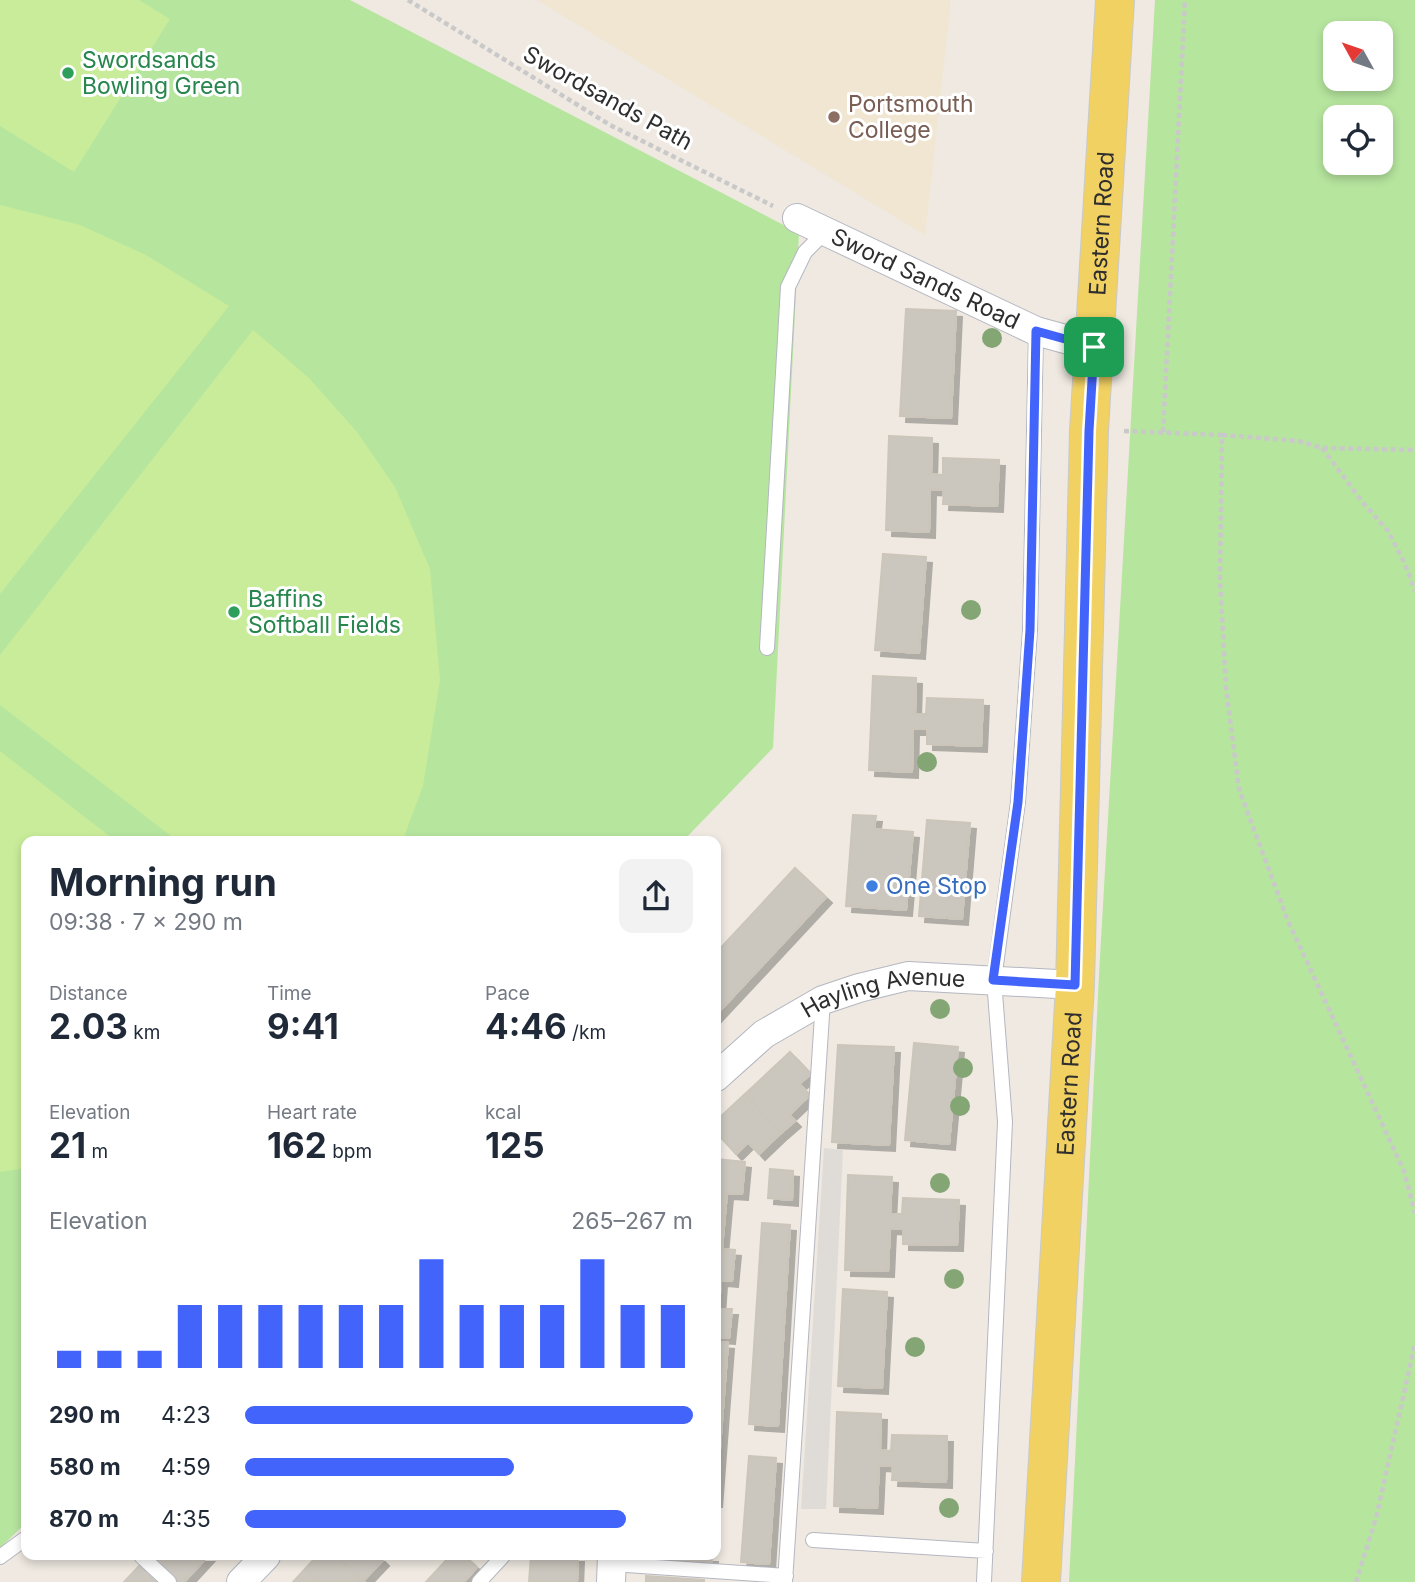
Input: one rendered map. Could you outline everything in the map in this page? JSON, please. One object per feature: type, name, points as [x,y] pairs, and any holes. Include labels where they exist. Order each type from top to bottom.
[{"type":"main road","name":"Eastern Road","points":[[1041,1582],[1075,985],[1089,431],[1115,0]]},
{"type":"street","name":"Sword Sands Road","points":[[797,218],[1036,331],[1094,347]]},
{"type":"street","name":"Hayling Avenue","points":[[721,1073],[764,1034],[823,1000],[859,988],[908,976],[1075,985]]},
{"type":"street","points":[[241,1582],[262,1560]]},
{"type":"lane","points":[[767,648],[788,287],[805,252],[826,231]]},
{"type":"lane","points":[[984,1582],[1005,1122],[993,980],[1018,802],[1030,630],[1036,331]]},
{"type":"lane","points":[[612,1567],[786,1579],[823,1000]]},
{"type":"lane","points":[[813,1540],[986,1551]]},
{"type":"lane","points":[[0,1557],[21,1542]]},
{"type":"lane","points":[[145,1560],[169,1582]]},
{"type":"lane","points":[[479,1582],[499,1560]]},
{"type":"path","name":"Swordsands Path","points":[[408,0],[610,125],[797,218]]},
{"type":"path","points":[[1185,0],[1163,432],[1299,441],[1322,448],[1415,450]]},
{"type":"path","points":[[1222,435],[1220,580],[1226,688],[1238,789],[1288,921],[1404,1171],[1415,1213]]},
{"type":"path","points":[[1322,448],[1364,505],[1388,531],[1415,591]]},
{"type":"path","points":[[1356,1582],[1376,1518],[1415,1344]]},
{"type":"shaded area","name":"Portsmouth College","points":[[537,0],[951,0],[925,235]]},
{"type":"shaded area","points":[[824,1148],[843,1150],[826,1509],[801,1509]]},
{"type":"green space","points":[[0,0],[350,0],[799,233],[773,748],[688,836],[21,836],[21,1528],[0,1548]]},
{"type":"green space","name":"Swordsands Bowling Green","points":[[0,0],[139,0],[170,19],[74,172],[0,126]]},
{"type":"green space","points":[[1155,0],[1415,0],[1415,1582],[1069,1582],[1099,975]]},
{"type":"green space","points":[[0,205],[80,225],[146,255],[229,306],[0,594]]},
{"type":"green space","name":"Baffins Softball Fields","points":[[253,330],[309,378],[357,432],[395,487],[430,569],[440,680],[423,786],[404,836],[171,836],[0,705],[0,655]]},
{"type":"green space","points":[[0,751],[109,836],[21,836],[21,1169],[0,1172]]},
{"type":"building","points":[[906,309],[956,311],[951,418],[900,416]]},
{"type":"building","points":[[889,436],[932,438],[931,474],[943,475],[943,458],[999,460],[997,506],[943,504],[944,490],[930,489],[929,532],[886,530]]},
{"type":"building","points":[[883,554],[926,557],[919,653],[875,650]]},
{"type":"building","points":[[873,676],[916,678],[915,714],[926,714],[927,698],[983,700],[981,746],[927,744],[927,729],[913,729],[912,772],[869,770]]},
{"type":"building","points":[[853,815],[876,816],[874,829],[913,832],[906,910],[846,906]]},
{"type":"building","points":[[927,820],[970,823],[962,919],[919,916]]},
{"type":"building","points":[[795,868],[826,897],[721,1010],[721,948]]},
{"type":"building","points":[[914,1043],[958,1047],[949,1144],[905,1140]]},
{"type":"building","points":[[838,1045],[894,1047],[889,1145],[832,1142]]},
{"type":"building","points":[[790,1052],[811,1074],[799,1084],[810,1095],[789,1115],[795,1121],[781,1133],[745,1094]]},
{"type":"building","points":[[745,1094],[781,1133],[759,1154],[748,1142],[736,1154],[721,1138],[721,1116]]},
{"type":"building","points":[[721,1160],[745,1162],[742,1194],[727,1193],[722,1249],[735,1250],[732,1281],[721,1280]]},
{"type":"building","points":[[770,1169],[793,1171],[792,1200],[768,1198]]},
{"type":"building","points":[[848,1175],[892,1177],[890,1214],[902,1214],[903,1198],[959,1200],[957,1245],[903,1244],[903,1229],[890,1228],[888,1271],[845,1270]]},
{"type":"building","points":[[762,1223],[790,1225],[778,1426],[749,1424]]},
{"type":"building","points":[[843,1289],[887,1292],[882,1388],[838,1386]]},
{"type":"building","points":[[721,1309],[732,1309],[729,1338],[721,1337]]},
{"type":"building","points":[[721,1342],[728,1343],[721,1436]]},
{"type":"building","points":[[837,1412],[881,1414],[880,1450],[891,1451],[892,1435],[947,1436],[946,1482],[892,1480],[893,1466],[879,1465],[877,1508],[834,1506]]},
{"type":"building","points":[[749,1456],[776,1458],[769,1564],[741,1562]]},
{"type":"building","points":[[155,1560],[204,1560],[184,1582],[179,1582]]},
{"type":"building","points":[[313,1560],[340,1560],[363,1581],[320,1582],[305,1569]]},
{"type":"building","points":[[340,1560],[383,1560],[363,1581]]},
{"type":"building","points":[[446,1560],[469,1560],[477,1567],[464,1582],[426,1582]]},
{"type":"building","points":[[531,1560],[578,1560],[577,1582],[529,1582]]},
{"type":"building","points":[[644,1560],[712,1560],[711,1565]]},
{"type":"building","points":[[141,1564],[160,1582],[124,1582]]},
{"type":"building","points":[[305,1569],[320,1582],[293,1582]]},
{"type":"building","points":[[646,1576],[704,1580],[704,1582],[646,1582]]},
{"type":"place","name":"Swordsands Bowling Green","points":[[68,73]]},
{"type":"place","name":"Portsmouth College","points":[[834,117]]},
{"type":"place","name":"Baffins Softball Fields","points":[[234,612]]},
{"type":"place","name":"One Stop","points":[[872,886]]},
{"type":"route","points":[[1036,331],[1094,347],[1089,431],[1075,985],[993,980],[1018,802],[1030,630],[1036,331]]}]
